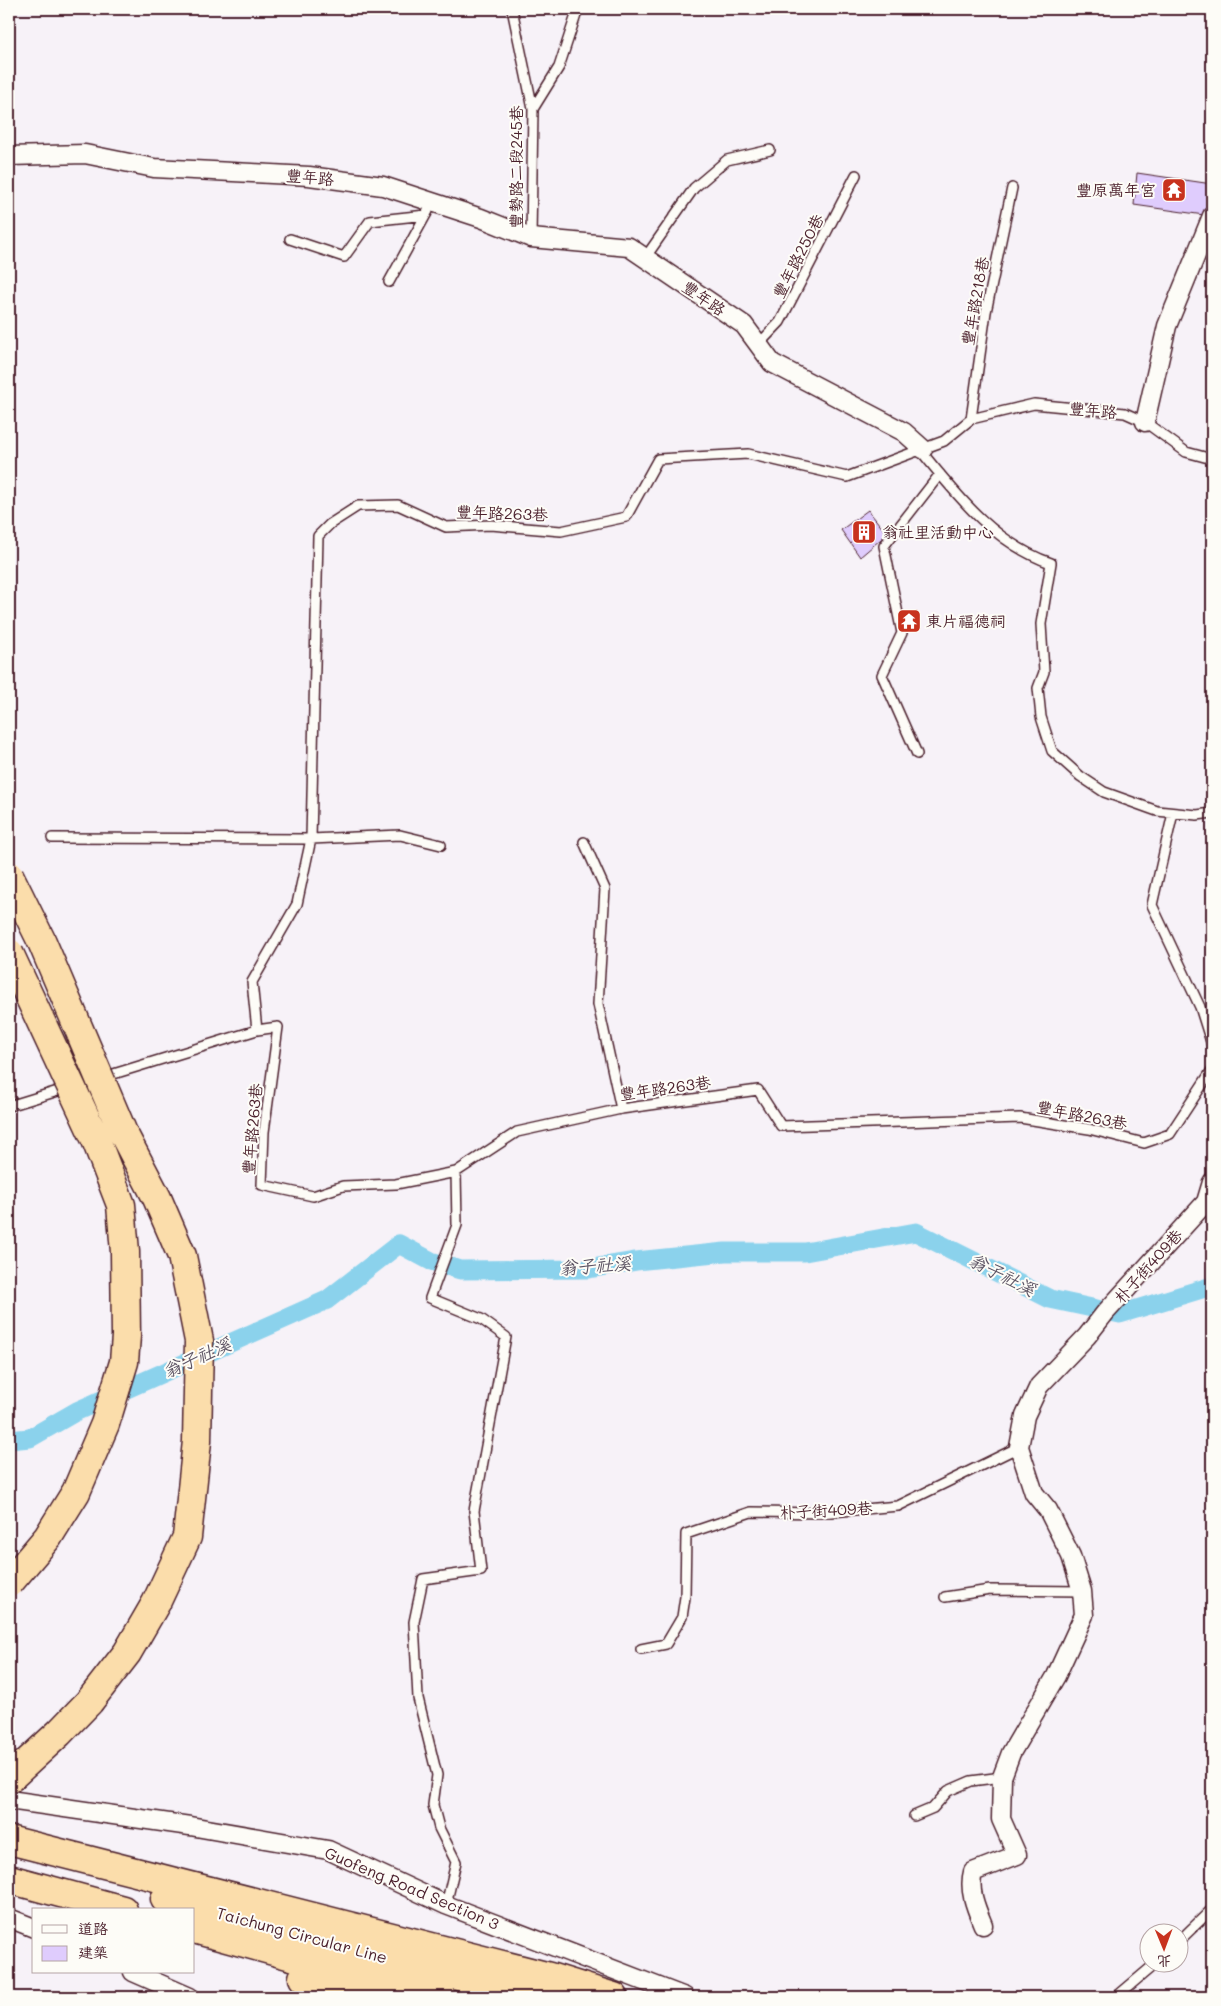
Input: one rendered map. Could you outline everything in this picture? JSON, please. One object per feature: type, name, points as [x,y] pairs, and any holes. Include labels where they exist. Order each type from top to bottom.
[{"type":"highway","points":[[9,875],[42,942],[123,1133],[157,1198],[182,1256],[199,1341],[199,1393],[194,1485],[187,1537],[156,1603],[127,1653],[89,1702],[59,1733],[9,1779]]},
{"type":"highway","points":[[9,953],[96,1140],[121,1205],[125,1252],[126,1336],[124,1362],[105,1424],[76,1492],[48,1536],[9,1583]]},
{"type":"highway","points":[[9,1840],[550,1977],[614,1997]]},
{"type":"highway","name":"Taichung Circular Line","points":[[9,1856],[538,1997]]},
{"type":"highway","points":[[9,1879],[117,1908]]},
{"type":"highway","points":[[9,1891],[63,1908]]},
{"type":"highway","name":"Taichung Circular Line","points":[[195,1929],[441,1997]]},
{"type":"highway","points":[[195,1946],[371,1997]]},
{"type":"street","name":"豐年路","points":[[9,156],[85,154],[154,168],[309,176],[383,186],[430,209],[481,218],[531,238],[629,247],[744,325],[772,364],[904,432],[923,449]]},
{"type":"street","points":[[1145,422],[1167,326],[1212,216]]},
{"type":"street","name":"朴子街409巷","points":[[1018,1447],[1025,1416],[1039,1386],[1087,1336],[1105,1313],[1206,1202],[1212,1182]]},
{"type":"street","points":[[982,1925],[975,1906],[970,1882],[973,1872],[1018,1855],[1001,1819],[1002,1777],[1011,1753],[1056,1676],[1084,1615],[1082,1591],[1071,1556],[1048,1510],[1034,1493],[1018,1447]]},
{"type":"street","name":"Guofeng Road Section 3","points":[[9,1800],[190,1826],[328,1850],[446,1905],[685,1997]]},
{"type":"street","points":[[9,1918],[32,1927]]},
{"type":"street","points":[[138,1974],[190,1997]]},
{"type":"lane","name":"豐勢路二段245巷","points":[[512,9],[533,109],[531,238]]},
{"type":"lane","points":[[533,109],[559,67],[578,9]]},
{"type":"lane","points":[[645,258],[694,188],[727,160],[770,150]]},
{"type":"lane","name":"豐年路250巷","points":[[758,345],[780,322],[856,175]]},
{"type":"lane","name":"豐年路218巷","points":[[971,419],[986,312],[1012,188]]},
{"type":"lane","points":[[290,239],[344,256],[370,221],[430,209]]},
{"type":"lane","points":[[389,282],[430,209]]},
{"type":"lane","name":"豐年路","points":[[923,449],[944,440],[971,419],[1034,404],[1125,413],[1145,422],[1186,452],[1212,459]]},
{"type":"lane","points":[[923,449],[924,456],[976,516],[1032,556],[1051,563],[1041,624],[1044,672],[1038,688],[1041,717],[1052,751],[1080,776],[1104,792],[1157,811],[1212,813]]},
{"type":"lane","name":"豐年路263巷","points":[[257,1030],[252,982],[297,904],[311,839],[318,536],[330,524],[358,506],[398,505],[446,527],[491,525],[561,531],[626,517],[658,459],[748,454],[847,477],[923,449]]},
{"type":"lane","points":[[918,754],[882,675],[902,633],[884,546],[940,474]]},
{"type":"lane","points":[[1173,813],[1152,905],[1200,1007],[1212,1044]]},
{"type":"lane","points":[[52,838],[311,839],[400,835],[441,845]]},
{"type":"lane","points":[[584,842],[605,889],[598,1004],[621,1109]]},
{"type":"lane","name":"豐年路263巷","points":[[9,1106],[257,1030],[278,1027],[264,1132],[262,1185],[313,1196],[343,1186],[396,1184],[456,1172],[517,1132],[621,1109],[758,1090],[781,1126],[1020,1118],[1089,1129],[1144,1142],[1170,1134],[1212,1070]]},
{"type":"lane","points":[[446,1905],[456,1862],[440,1828],[433,1805],[437,1775],[418,1698],[414,1622],[423,1579],[481,1571],[474,1511],[506,1337],[481,1319],[430,1298],[457,1225],[456,1172]]},
{"type":"lane","name":"朴子街409巷","points":[[641,1649],[666,1644],[682,1618],[685,1596],[686,1534],[751,1512],[821,1513],[898,1506],[1018,1447]]},
{"type":"lane","points":[[945,1597],[990,1590],[1082,1591]]},
{"type":"lane","points":[[914,1816],[933,1808],[948,1792],[971,1781],[1002,1777]]},
{"type":"lane","points":[[1188,1932],[1212,1909]]},
{"type":"lane","points":[[1116,1997],[1143,1974]]},
{"type":"building","name":"豐原萬年宮","points":[[1137,173],[1212,184],[1211,216],[1134,205]]},
{"type":"building","name":"翁社里活動中心","points":[[868,510],[887,534],[860,557],[841,530]]},
{"type":"waterway","name":"翁子社溪","points":[[9,1440],[30,1438],[77,1411],[327,1300],[399,1244],[431,1261],[460,1270],[587,1269],[636,1261],[725,1252],[805,1252],[916,1232],[1050,1299],[1120,1314],[1212,1286]]},
{"type":"place","name":"豐原萬年宮","points":[[1174,190]]},
{"type":"place","name":"翁社里活動中心","points":[[864,532]]},
{"type":"place","name":"東片福德祠","points":[[909,621]]}]
